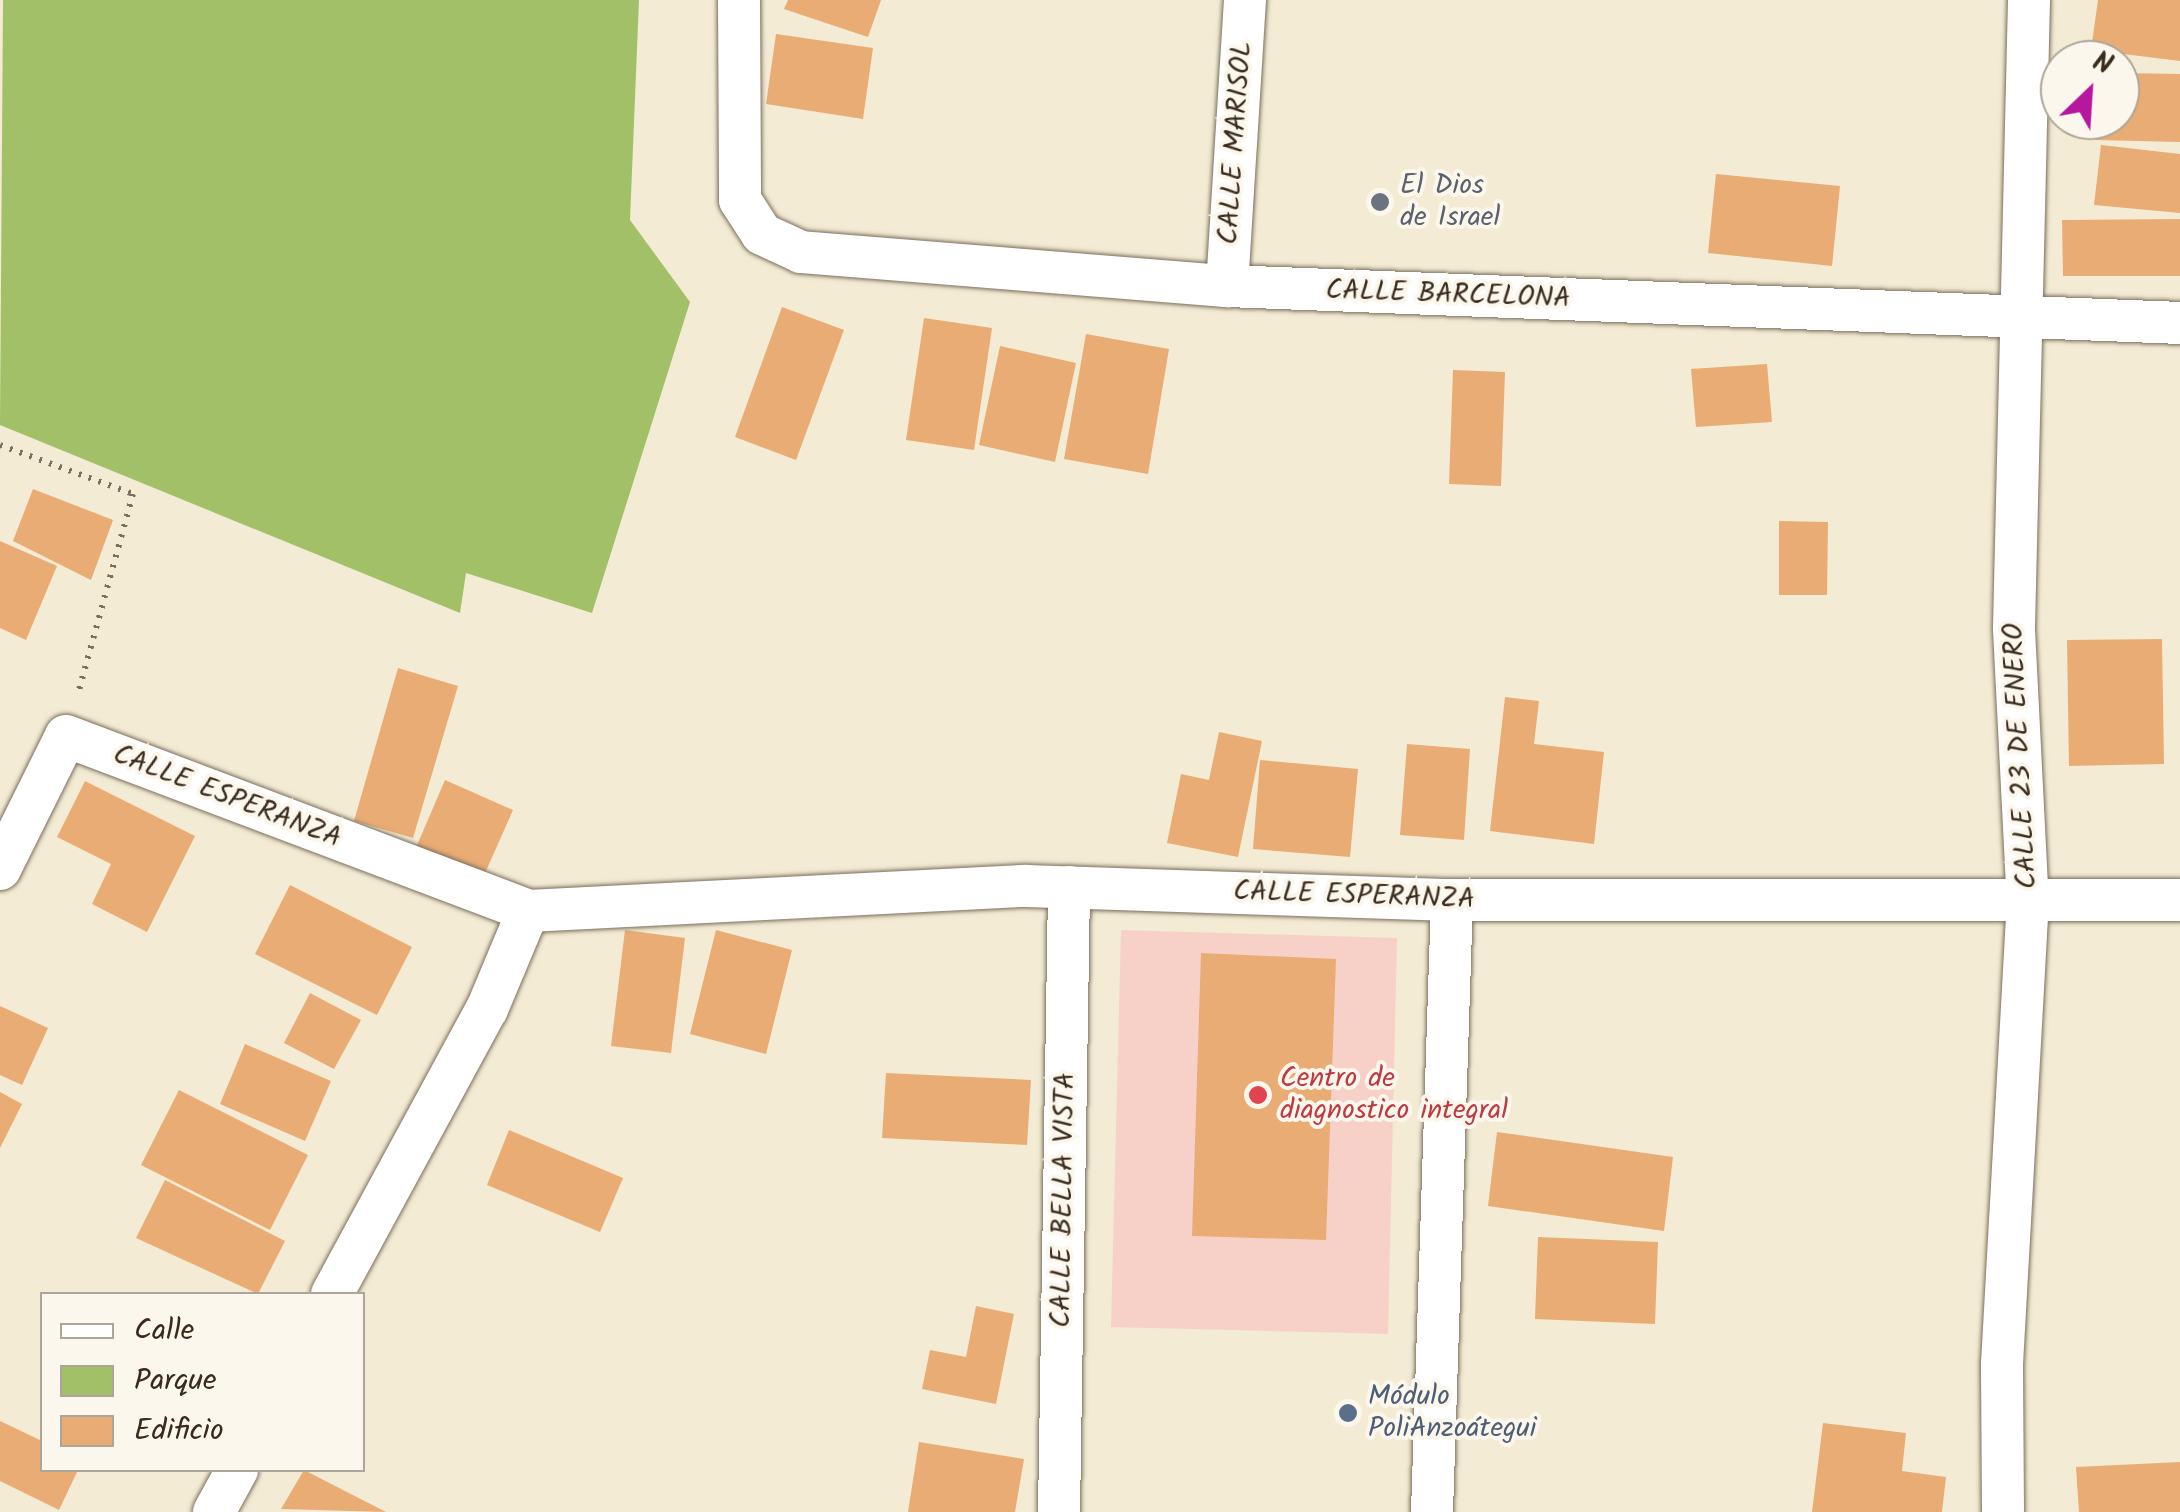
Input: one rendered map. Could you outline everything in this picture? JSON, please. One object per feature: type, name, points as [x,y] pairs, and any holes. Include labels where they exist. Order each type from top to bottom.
[{"type":"street","name":"CALLE BARCELONA","points":[[739,0],[740,200],[762,234],[801,252],[1226,286],[2180,323]]},
{"type":"street","name":"CALLE MARISOL","points":[[1226,286],[1245,0]]},
{"type":"street","name":"CALLE 23 DE ENERO","points":[[2003,1512],[2002,1364],[2028,906],[2014,627],[2029,0]]},
{"type":"street","name":"CALLE ESPERANZA","points":[[66,736],[528,910],[1068,888],[1452,900],[2028,906],[2180,900]]},
{"type":"street","points":[[0,869],[66,736]]},
{"type":"street","name":"CALLE BELLA VISTA","points":[[1059,1512],[1068,888]]},
{"type":"street","points":[[1432,1512],[1452,900]]},
{"type":"street","points":[[333,1292],[487,1009],[528,910]]},
{"type":"street","points":[[214,1512],[236,1472]]},
{"type":"path","points":[[0,446],[133,494],[66,736]]},
{"type":"shaded area","points":[[1121,930],[1397,938],[1388,1334],[1111,1327]]},
{"type":"green space","points":[[3,0],[639,0],[630,220],[690,302],[592,613],[466,573],[460,613],[0,425]]},
{"type":"building","points":[[788,0],[881,0],[868,37],[784,9]]},
{"type":"building","points":[[2098,0],[2180,0],[2180,61],[2140,56],[2140,40],[2092,40]]},
{"type":"building","points":[[776,34],[873,48],[863,119],[766,104]]},
{"type":"building","points":[[2140,73],[2180,74],[2180,142],[2096,140],[2140,140]]},
{"type":"building","points":[[2101,145],[2180,154],[2180,213],[2094,205]]},
{"type":"building","points":[[1716,174],[1840,186],[1832,266],[1708,253]]},
{"type":"building","points":[[2180,219],[2180,276],[2063,276],[2062,220]]},
{"type":"building","points":[[782,307],[844,330],[796,460],[735,437]]},
{"type":"building","points":[[924,318],[992,328],[974,450],[906,440]]},
{"type":"building","points":[[1086,334],[1169,349],[1148,474],[1064,459]]},
{"type":"building","points":[[1000,346],[1076,363],[1055,462],[979,445]]},
{"type":"building","points":[[1767,364],[1772,422],[1696,427],[1691,369]]},
{"type":"building","points":[[1453,370],[1505,372],[1501,486],[1449,484]]},
{"type":"building","points":[[33,489],[113,520],[91,580],[13,541]]},
{"type":"building","points":[[1779,521],[1828,522],[1827,595],[1779,595]]},
{"type":"building","points":[[0,541],[57,566],[26,640],[0,628]]},
{"type":"building","points":[[2162,639],[2164,764],[2069,766],[2067,640]]},
{"type":"building","points":[[398,668],[458,686],[413,838],[354,821]]},
{"type":"building","points":[[1505,697],[1539,701],[1534,744],[1604,752],[1594,844],[1490,831]]},
{"type":"building","points":[[1219,732],[1262,741],[1238,857],[1167,843],[1181,774],[1209,780]]},
{"type":"building","points":[[1407,744],[1470,749],[1464,840],[1400,835]]},
{"type":"building","points":[[1260,760],[1358,769],[1350,857],[1253,849]]},
{"type":"building","points":[[445,780],[513,810],[482,880],[415,850]]},
{"type":"building","points":[[85,781],[195,836],[147,932],[92,904],[111,864],[57,837]]},
{"type":"building","points":[[290,885],[412,947],[377,1015],[255,954]]},
{"type":"building","points":[[625,930],[685,938],[671,1053],[611,1046]]},
{"type":"building","points":[[716,930],[792,950],[766,1054],[690,1034]]},
{"type":"building","points":[[1201,953],[1336,959],[1326,1240],[1192,1236]]},
{"type":"building","points":[[310,993],[361,1020],[334,1069],[284,1043]]},
{"type":"building","points":[[0,1006],[48,1028],[22,1085],[0,1075]]},
{"type":"building","points":[[245,1044],[331,1081],[305,1141],[220,1104]]},
{"type":"building","points":[[886,1073],[1031,1080],[1027,1145],[882,1138]]},
{"type":"building","points":[[179,1090],[308,1155],[270,1230],[141,1165]]},
{"type":"building","points":[[0,1092],[22,1104],[0,1148]]},
{"type":"building","points":[[509,1130],[623,1178],[600,1232],[487,1185]]},
{"type":"building","points":[[1497,1132],[1673,1157],[1664,1231],[1488,1206]]},
{"type":"building","points":[[165,1180],[285,1241],[259,1292],[254,1292],[136,1238]]},
{"type":"building","points":[[1538,1237],[1658,1242],[1655,1324],[1535,1319]]},
{"type":"building","points":[[976,1306],[1014,1314],[996,1404],[922,1389],[930,1350],[966,1357]]},
{"type":"building","points":[[0,1421],[40,1440],[40,1472],[77,1472],[59,1510],[0,1481]]},
{"type":"building","points":[[1823,1423],[1906,1433],[1902,1471],[1946,1477],[1942,1512],[1812,1512]]},
{"type":"building","points":[[919,1442],[1024,1459],[1015,1512],[908,1512]]},
{"type":"building","points":[[2180,1462],[2180,1512],[2079,1512],[2076,1467]]},
{"type":"building","points":[[303,1472],[308,1472],[386,1512],[281,1509]]},
{"type":"place","name":"El Dios de Israel","points":[[1380,202]]},
{"type":"place","name":"Centro de diagnostico integral","points":[[1258,1095]]},
{"type":"place","name":"Módulo PoliAnzoátegui","points":[[1348,1413]]}]
